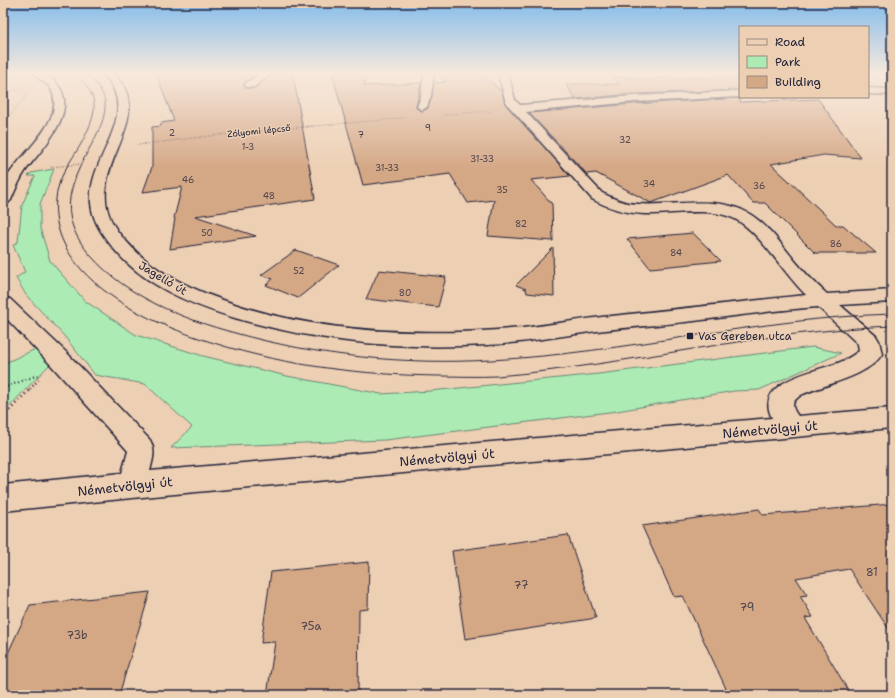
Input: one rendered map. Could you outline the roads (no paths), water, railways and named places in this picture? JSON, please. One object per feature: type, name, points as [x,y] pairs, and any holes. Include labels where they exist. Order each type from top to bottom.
[{"type":"street","points":[[3,200],[12,174],[50,132],[58,106]]},
{"type":"street","name":"Jagelló út","points":[[124,106],[121,127],[98,185],[98,204],[104,224],[134,260],[174,286],[206,301],[243,313],[334,333],[385,337],[464,339],[523,335],[644,319],[821,300]]},
{"type":"street","points":[[514,106],[604,201],[617,207],[634,209],[690,207],[718,209],[741,215],[761,232],[803,282],[821,300],[868,341],[871,354],[853,366],[794,388],[783,394],[780,401],[781,412],[792,427]]},
{"type":"street","points":[[517,109],[557,106]]},
{"type":"street","points":[[821,300],[892,296]]},
{"type":"street","points":[[3,303],[59,359],[141,448],[141,455],[132,485]]},
{"type":"street","name":"Németvölgyi út","points":[[3,498],[132,485],[892,418]]},
{"type":"tram line","points":[[94,106],[92,120],[88,130],[62,176],[57,193],[56,216],[58,228],[67,249],[81,269],[95,282],[109,294],[142,315],[196,337],[241,351],[269,358],[325,368],[382,374],[497,376],[596,364],[793,334],[892,326]]},
{"type":"tram line","points":[[105,106],[100,128],[78,171],[70,199],[70,213],[73,227],[80,241],[105,271],[139,295],[157,305],[196,321],[235,333],[298,348],[329,353],[394,360],[459,361],[541,356],[792,322],[892,314]]},
{"type":"place","name":"Vas Gereben utca","points":[[690,336]]}]
